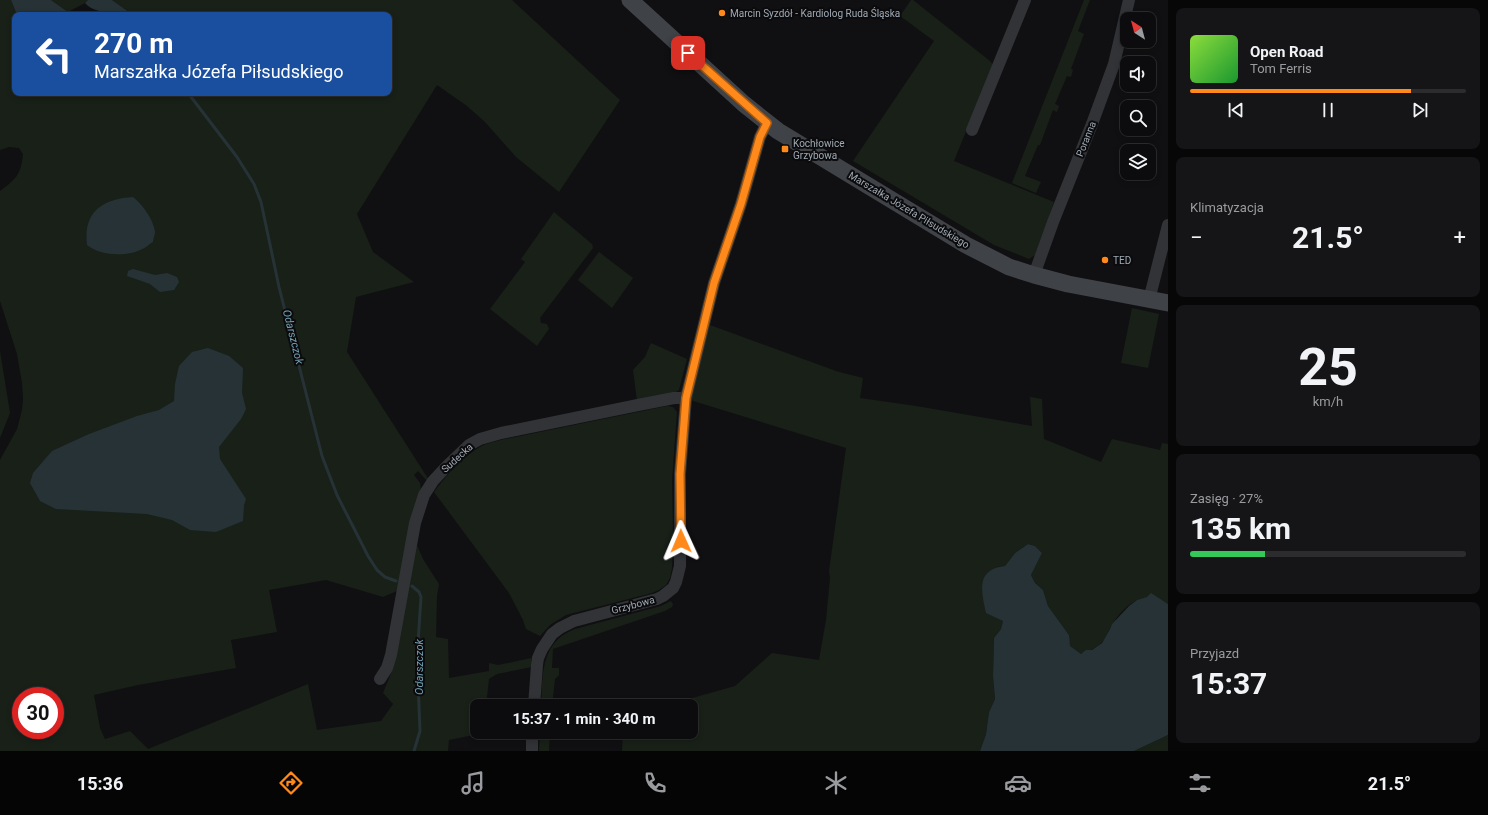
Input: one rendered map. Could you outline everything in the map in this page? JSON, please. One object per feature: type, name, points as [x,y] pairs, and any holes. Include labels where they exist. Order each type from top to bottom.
[{"type":"street","name":"Marszałka Józefa Piłsudskiego","points":[[630,0],[738,99],[767,123],[790,139],[966,245],[1009,266],[1034,275],[1068,284],[1168,303]]},
{"type":"street","points":[[972,130],[1025,0]]},
{"type":"street","name":"Poranna","points":[[1034,275],[1114,64],[1129,0]]},
{"type":"street","name":"Grzybowa","points":[[534,699],[536,665],[542,649],[552,634],[574,621],[657,599],[668,593],[676,582],[680,566],[680,474],[686,398],[714,283],[741,204],[760,137],[767,123]]},
{"type":"street","points":[[1149,300],[1168,225]]},
{"type":"street","name":"Sudecka","points":[[380,679],[387,668],[391,655],[415,522],[424,495],[436,478],[460,453],[469,445],[480,439],[495,435],[674,398],[686,398]]},
{"type":"street","points":[[532,739],[532,751]]},
{"type":"shaded area","points":[[0,0],[11,0],[16,12],[12,12],[12,96],[392,96],[392,12],[129,12],[112,0],[512,0],[620,100],[559,192],[516,157],[485,122],[467,106],[437,85],[357,214],[373,252],[414,282],[356,297],[347,352],[429,480],[428,482],[418,471],[414,475],[420,483],[421,491],[397,591],[383,597],[326,580],[269,590],[277,632],[231,640],[236,668],[138,685],[94,695],[100,728],[105,739],[130,731],[148,749],[308,684],[317,730],[381,721],[393,704],[383,693],[392,671],[415,546],[417,545],[423,559],[439,584],[437,596],[436,637],[448,639],[449,678],[489,671],[489,663],[498,665],[531,658],[532,667],[497,674],[489,679],[487,699],[470,699],[470,736],[449,740],[448,751],[0,751],[0,460],[17,429],[23,399],[17,354],[0,301],[0,191],[14,180],[19,172],[23,154],[19,148],[9,147],[0,150]]},
{"type":"shaded area","points":[[11,0],[51,0],[68,12],[16,12]]},
{"type":"shaded area","points":[[51,0],[88,0],[68,12]]},
{"type":"shaded area","points":[[88,0],[112,0],[129,12],[100,12],[85,3]]},
{"type":"shaded area","points":[[911,0],[913,0],[990,61],[993,65],[954,161],[1054,202],[1035,255],[1029,259],[994,245],[853,161],[934,41],[900,16]]},
{"type":"shaded area","points":[[1084,0],[1090,0],[1078,31],[1084,34],[1071,69],[1073,70],[1071,77],[1067,76],[1055,104],[1059,106],[1057,112],[1053,110],[1040,145],[1038,145],[1025,176],[1041,182],[1036,193],[1012,183]]},
{"type":"shaded area","points":[[133,197],[144,208],[150,217],[155,232],[153,242],[136,252],[122,254],[106,253],[93,249],[87,245],[88,224],[97,209],[112,201]]},
{"type":"shaded area","points":[[554,212],[592,244],[593,248],[540,318],[541,323],[547,324],[549,329],[537,346],[490,309],[525,262],[521,259]]},
{"type":"shaded area","points":[[599,252],[633,278],[612,308],[578,280]]},
{"type":"shaded area","points":[[133,269],[155,275],[167,273],[177,277],[179,282],[174,290],[160,292],[150,284],[127,276],[128,271]]},
{"type":"shaded area","points":[[1132,308],[1159,314],[1148,368],[1121,363]]},
{"type":"shaded area","points":[[710,325],[839,372],[863,378],[860,398],[1032,426],[1030,397],[1042,399],[1044,439],[1101,462],[1112,439],[1160,450],[1162,443],[1168,444],[1168,604],[1151,598],[1144,598],[1130,604],[1118,616],[1102,642],[1094,649],[1081,654],[1069,646],[1069,635],[1048,606],[1043,590],[1035,583],[1031,575],[1042,553],[1035,546],[1028,544],[1015,553],[1005,566],[997,567],[996,617],[1003,621],[1001,629],[994,638],[993,676],[995,699],[989,712],[986,734],[980,751],[622,751],[623,739],[698,739],[698,699],[689,699],[735,686],[772,653],[819,660],[826,620],[830,578],[829,571],[846,448],[690,400]]},
{"type":"shaded area","points":[[651,343],[687,359],[679,390],[673,394],[637,401],[633,370],[645,357]]},
{"type":"shaded area","points":[[208,348],[229,356],[243,368],[242,393],[246,409],[241,419],[219,447],[220,459],[246,499],[243,521],[216,532],[190,530],[172,520],[147,514],[56,509],[40,501],[30,483],[33,473],[52,451],[89,434],[137,416],[159,410],[174,401],[175,384],[179,366],[192,352]]},
{"type":"shaded area","points":[[0,351],[10,413],[0,438]]},
{"type":"shaded area","points":[[667,406],[673,407],[677,412],[672,481],[672,568],[670,578],[666,585],[652,593],[566,615],[550,625],[540,636],[526,629],[509,593],[434,492],[463,459],[470,453],[486,444]]},
{"type":"shaded area","points":[[1028,544],[1035,546],[1042,553],[1031,575],[1035,583],[1043,590],[1048,606],[1069,635],[1070,646],[1081,654],[1086,650],[1092,650],[1102,643],[1112,624],[1129,606],[1137,600],[1147,597],[1151,593],[1168,604],[1168,735],[1134,751],[980,751],[986,734],[989,712],[995,699],[993,676],[994,638],[1001,629],[1003,621],[986,613],[982,589],[983,582],[985,576],[989,572],[996,568],[1005,566],[1015,553]]},
{"type":"shaded area","points":[[671,601],[673,604],[672,607],[665,611],[553,649],[552,668],[559,668],[559,675],[555,679],[553,699],[541,699],[543,671],[549,651],[555,642],[564,635],[575,629],[661,606]]},
{"type":"shaded area","points":[[1168,735],[1168,751],[1134,751]]},
{"type":"shaded area","points":[[540,739],[550,739],[549,751],[539,751]]},
{"type":"waterway","name":"Odarszczok","points":[[190,96],[237,157],[254,184],[261,202],[279,287],[322,456],[337,495],[368,556],[377,570],[385,577],[396,581]]},
{"type":"waterway","name":"Odarszczok","points":[[412,586],[419,592],[421,597],[417,658],[420,731],[414,751]]},
{"type":"place","name":"Marcin Syzdół - Kardiolog Ruda Śląska","points":[[722,13]]},
{"type":"place","name":"Kochłowice Grzybowa","points":[[785,149]]},
{"type":"place","name":"TED","points":[[1105,260]]},
{"type":"route","points":[[681,541],[680,474],[686,398],[714,283],[741,204],[760,137],[767,123],[688,53]]}]
